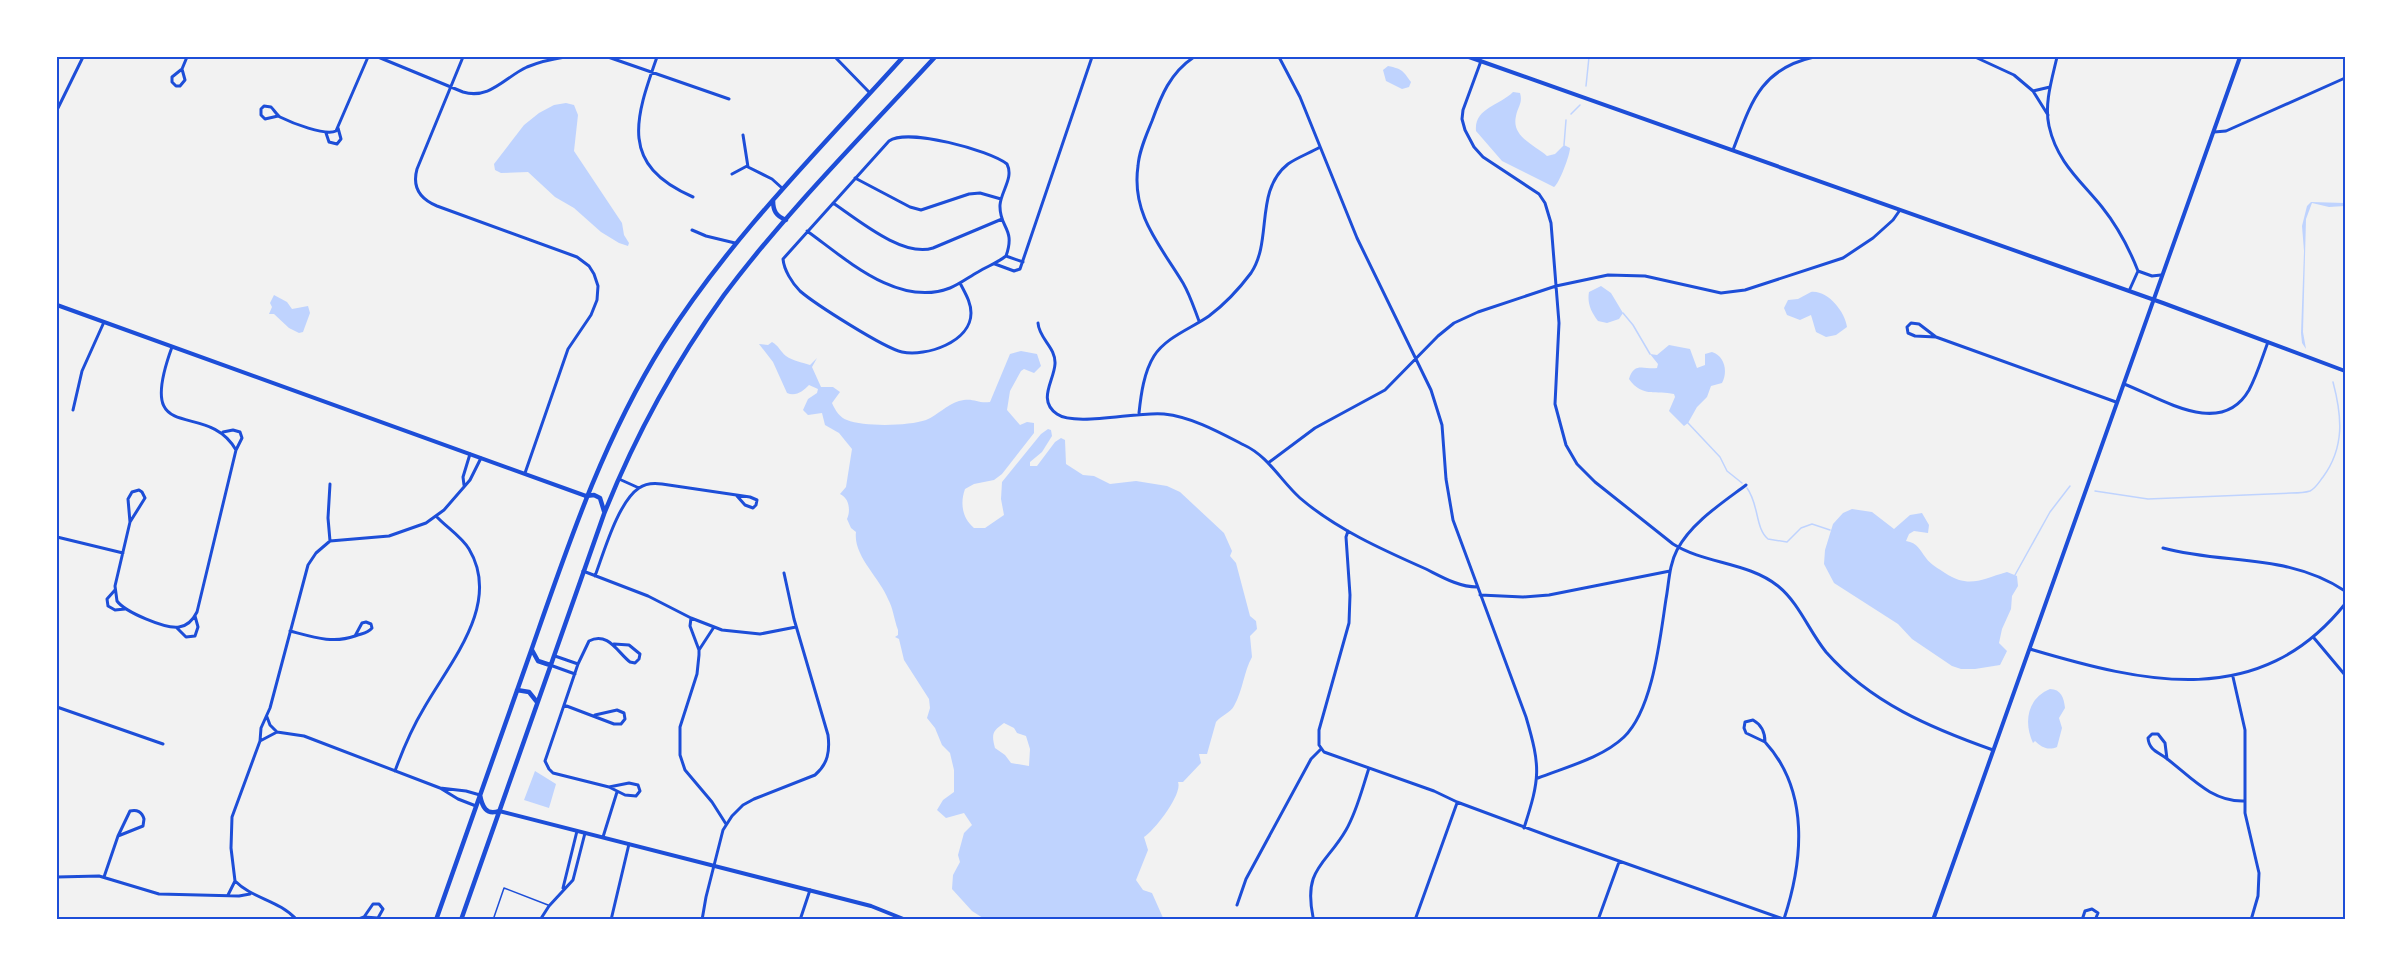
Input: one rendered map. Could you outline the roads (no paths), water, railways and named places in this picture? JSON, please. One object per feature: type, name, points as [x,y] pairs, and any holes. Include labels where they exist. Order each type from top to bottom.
[{"type":"highway","points":[[436,920],[586,496],[614,432],[641,381],[694,297],[735,243],[903,57]]},
{"type":"highway","points":[[461,920],[604,514],[618,479],[648,418],[687,350],[739,276],[786,220],[935,57]]},
{"type":"highway","points":[[773,200],[773,209],[777,215],[786,220]]},
{"type":"highway","points":[[586,496],[594,495],[600,498],[604,505],[604,514]]},
{"type":"highway","points":[[531,650],[538,660],[550,665]]},
{"type":"highway","points":[[517,690],[529,692],[537,702]]},
{"type":"highway","points":[[480,795],[486,810],[491,813],[499,812]]},
{"type":"street","points":[[57,110],[83,57]]},
{"type":"street","points":[[182,69],[185,76],[184,83],[180,86],[174,85],[172,77],[182,69],[187,57]]},
{"type":"street","points":[[278,116],[273,108],[267,106],[260,112],[265,119],[278,116],[326,133],[334,132],[338,128],[368,57]]},
{"type":"street","points":[[378,57],[469,94],[483,94],[527,67],[565,57]]},
{"type":"street","points":[[463,57],[417,169],[415,182],[419,193],[427,201],[437,206],[577,257],[589,266],[597,283],[596,304],[568,349],[525,473]]},
{"type":"street","points":[[608,57],[729,99]]},
{"type":"street","points":[[657,57],[638,120],[641,149],[650,168],[660,179],[693,197]]},
{"type":"street","points":[[836,57],[871,93]]},
{"type":"street","points":[[994,264],[1014,271],[1020,269],[1092,57]]},
{"type":"street","points":[[1194,57],[1175,72],[1159,100],[1139,157],[1137,187],[1138,202],[1147,226],[1185,286],[1199,321]]},
{"type":"street","points":[[1279,57],[1295,85],[1357,238],[1417,358],[1440,417],[1450,507],[1457,533],[1526,717],[1536,753],[1538,778],[1524,828]]},
{"type":"street","points":[[1469,57],[2153,299],[2345,371]]},
{"type":"street","points":[[1733,150],[1749,107],[1758,91],[1775,74],[1801,58],[1814,57]]},
{"type":"street","points":[[1975,57],[2012,74],[2033,91],[2048,116]]},
{"type":"street","points":[[2057,57],[2050,87],[2049,126],[2067,168],[2102,207],[2124,238],[2138,272],[2129,291]]},
{"type":"street","points":[[1933,920],[2240,57]]},
{"type":"street","points":[[1481,61],[1463,110],[1462,119],[1474,147],[1483,157],[1532,189],[1545,203],[1553,233],[1559,323],[1555,404],[1566,445],[1577,464],[1595,482],[1678,547],[1752,572],[1771,581],[1790,597],[1814,635],[1832,657],[1869,691],[1919,721],[1993,750]]},
{"type":"street","points":[[2212,132],[2226,131],[2345,78]]},
{"type":"street","points":[[2033,91],[2050,87]]},
{"type":"street","points":[[326,133],[329,142],[337,144],[340,139],[338,128]]},
{"type":"street","points":[[743,135],[747,166]]},
{"type":"street","points":[[807,231],[864,272],[894,286],[929,292],[944,290],[1006,256],[1010,238],[1002,219],[1001,199],[1010,175],[1007,164],[998,159],[934,139],[895,137],[855,178],[807,231],[783,259],[784,266],[795,285],[818,303],[885,345],[914,353],[936,350],[963,331],[970,319],[971,310],[960,283]]},
{"type":"street","points":[[1139,413],[1145,378],[1155,354],[1230,298],[1245,281],[1259,260],[1267,200],[1276,177],[1287,165],[1320,147]]},
{"type":"street","points":[[747,166],[772,179],[783,189]]},
{"type":"street","points":[[732,174],[747,166]]},
{"type":"street","points":[[855,178],[921,210],[969,194],[980,193],[1001,199]]},
{"type":"street","points":[[833,202],[897,244],[921,250],[933,248],[1002,219]]},
{"type":"street","points":[[1268,463],[1315,428],[1385,390],[1431,342],[1459,320],[1556,286],[1602,276],[1633,275],[1657,278],[1712,292],[1738,292],[1843,258],[1872,238],[1893,220],[1900,210]]},
{"type":"street","points":[[692,230],[735,243]]},
{"type":"street","points":[[1006,256],[1023,262]]},
{"type":"street","points":[[2138,272],[2152,276],[2161,275]]},
{"type":"street","points":[[57,306],[586,496]]},
{"type":"street","points":[[73,410],[82,372],[104,322]]},
{"type":"street","points":[[1038,323],[1039,331],[1051,348],[1054,357],[1054,368],[1047,391],[1049,405],[1055,413],[1070,419],[1139,413],[1166,414],[1190,419],[1252,448],[1300,498],[1348,531],[1438,575],[1469,587],[1477,587]]},
{"type":"street","points":[[1936,338],[1917,323],[1911,323],[1907,327],[1908,333],[1912,336],[1936,338],[2116,402]]},
{"type":"street","points":[[2122,384],[2191,411],[2204,414],[2221,412],[2244,397],[2253,382],[2268,342]]},
{"type":"street","points":[[172,347],[160,391],[164,406],[177,416],[222,432],[236,450]]},
{"type":"street","points":[[115,590],[107,599],[108,606],[115,610],[125,609],[177,627],[186,637],[195,636],[198,627],[195,616],[236,450],[242,438],[240,432],[233,430],[222,432]]},
{"type":"street","points":[[464,485],[463,477],[470,454]]},
{"type":"street","points":[[228,896],[235,881],[231,848],[232,817],[260,741],[260,732],[267,717],[308,565],[316,553],[330,541],[399,534],[426,523],[452,502],[473,475],[481,458]]},
{"type":"street","points":[[618,479],[639,488]]},
{"type":"street","points":[[595,576],[622,509],[639,488],[653,483],[662,484],[754,498],[757,503],[755,507],[750,508],[737,496]]},
{"type":"street","points":[[330,484],[328,512],[330,541]]},
{"type":"street","points":[[1538,778],[1604,751],[1621,740],[1631,729],[1642,708],[1654,667],[1670,571],[1678,547],[1713,510],[1746,485]]},
{"type":"street","points":[[125,609],[117,601],[115,590],[130,522],[128,499],[132,492],[139,490],[145,498],[130,522]]},
{"type":"street","points":[[395,771],[417,720],[465,640],[473,622],[479,597],[478,572],[469,549],[436,516]]},
{"type":"street","points":[[1237,905],[1240,892],[1264,844],[1311,759],[1320,749],[1319,730],[1349,623],[1350,594],[1346,537],[1348,531]]},
{"type":"street","points":[[57,537],[123,553]]},
{"type":"street","points":[[2163,548],[2206,557],[2268,562],[2296,567],[2315,574],[2345,591]]},
{"type":"street","points":[[583,571],[648,596],[714,627],[737,633],[760,634],[796,627]]},
{"type":"street","points":[[1479,595],[1549,596],[1670,571]]},
{"type":"street","points":[[702,920],[726,824],[736,811],[754,799],[815,775],[827,758],[828,735],[796,627],[784,573]]},
{"type":"street","points":[[2029,649],[2100,668],[2148,676],[2188,680],[2233,677],[2277,662],[2314,638],[2345,604]]},
{"type":"street","points":[[177,627],[188,623],[195,616]]},
{"type":"street","points":[[691,618],[690,626],[699,650],[697,674],[680,727],[680,755],[685,770],[712,802],[726,824]]},
{"type":"street","points":[[290,631],[330,640],[343,640],[355,636],[369,631],[371,624],[362,623],[355,636]]},
{"type":"street","points":[[699,650],[714,627]]},
{"type":"street","points":[[609,788],[634,783],[640,788],[639,794],[634,797],[557,774],[546,766],[546,756],[585,646],[592,639],[599,638],[615,644],[633,646],[640,654],[639,659],[635,663],[628,661],[615,644]]},
{"type":"street","points":[[2314,638],[2345,675]]},
{"type":"street","points":[[554,656],[578,664]]},
{"type":"street","points":[[550,665],[575,674]]},
{"type":"street","points":[[2233,677],[2245,730],[2244,801],[2259,873],[2258,896],[2251,920]]},
{"type":"street","points":[[564,705],[617,724],[622,723],[625,719],[624,713],[617,710],[595,715]]},
{"type":"street","points":[[57,707],[163,744]]},
{"type":"street","points":[[267,717],[270,726],[277,732],[313,738],[440,788],[476,806]]},
{"type":"street","points":[[1320,749],[1434,791],[1524,828],[1785,919],[1797,868],[1799,823],[1794,798],[1787,776],[1773,751],[1765,742],[1746,733],[1745,722],[1752,720],[1761,726],[1765,734],[1765,742]]},
{"type":"street","points":[[260,741],[277,732]]},
{"type":"street","points":[[2167,759],[2163,739],[2152,734],[2148,738],[2149,746],[2186,776],[2213,794],[2229,801],[2244,801]]},
{"type":"street","points":[[1313,917],[1310,894],[1315,874],[1320,863],[1346,829],[1369,768]]},
{"type":"street","points":[[2345,770],[2345,779]]},
{"type":"street","points":[[440,788],[480,795]]},
{"type":"street","points":[[603,837],[617,792]]},
{"type":"street","points":[[1415,920],[1457,802]]},
{"type":"street","points":[[104,877],[118,836],[130,811],[136,810],[141,813],[144,819],[141,828],[118,836]]},
{"type":"street","points":[[499,812],[810,890],[870,906],[906,920]]},
{"type":"street","points":[[563,888],[577,831]]},
{"type":"street","points":[[540,920],[563,888],[573,880],[585,833]]},
{"type":"street","points":[[611,920],[629,844]]},
{"type":"street","points":[[1598,920],[1619,862]]},
{"type":"street","points":[[57,878],[104,877],[159,894],[228,896],[250,894]]},
{"type":"street","points":[[235,881],[250,894],[277,903],[297,920]]},
{"type":"street","points":[[800,920],[810,890]]},
{"type":"street","points":[[356,920],[364,917],[378,918],[383,909],[379,904],[373,904],[364,917]]},
{"type":"street","points":[[2082,920],[2085,911],[2092,909],[2098,914],[2095,920]]},
{"type":"lane","points":[[493,920],[504,888],[549,906]]},
{"type":"water","points":[[1388,66],[1400,69],[1404,73],[1411,82],[1409,87],[1402,89],[1386,81],[1383,70]]},
{"type":"water","points":[[1513,92],[1520,93],[1521,96],[1515,123],[1517,130],[1525,140],[1547,156],[1555,154],[1564,145],[1570,148],[1564,169],[1554,187],[1502,161],[1476,131],[1476,123],[1483,112]]},
{"type":"water","points":[[566,103],[574,105],[578,115],[574,151],[622,223],[628,246],[601,232],[574,208],[555,197],[528,172],[501,173],[495,170],[494,164],[524,125],[554,105]]},
{"type":"water","points":[[2311,202],[2345,203],[2345,206],[2329,207],[2312,203],[2306,219],[2303,332],[2306,349],[2302,343],[2301,333],[2304,251],[2302,226],[2307,206]]},
{"type":"water","points":[[1601,286],[1611,293],[1623,313],[1619,319],[1607,323],[1598,321],[1593,314],[1589,304],[1589,292]]},
{"type":"water","points":[[1811,292],[1824,295],[1835,303],[1847,327],[1836,335],[1826,337],[1816,332],[1811,315],[1800,320],[1787,315],[1784,308],[1788,300],[1798,299]]},
{"type":"water","points":[[274,295],[287,302],[292,309],[308,306],[310,313],[303,332],[299,333],[289,328],[274,314],[269,314],[272,307],[270,303]]},
{"type":"water","points":[[772,342],[789,358],[810,365],[817,358],[812,367],[821,387],[833,387],[840,392],[832,403],[838,413],[847,420],[875,425],[909,424],[926,420],[950,405],[964,400],[990,402],[1010,354],[1021,351],[1037,354],[1041,366],[1034,373],[1024,369],[1021,371],[1010,391],[1007,410],[1020,425],[1027,422],[1034,423],[1034,433],[1002,474],[994,480],[974,484],[965,489],[963,510],[967,520],[974,528],[985,528],[1004,515],[1001,499],[1002,482],[1041,434],[1048,429],[1051,430],[1052,436],[1042,452],[1030,462],[1030,466],[1037,466],[1055,442],[1061,438],[1065,440],[1066,464],[1083,475],[1094,476],[1110,484],[1136,481],[1167,486],[1180,492],[1224,533],[1232,551],[1230,556],[1236,563],[1250,616],[1256,621],[1257,629],[1250,636],[1252,657],[1234,706],[1216,722],[1207,754],[1199,754],[1201,763],[1183,782],[1178,782],[1172,803],[1144,837],[1148,850],[1136,880],[1143,890],[1152,893],[1164,920],[986,920],[972,911],[952,889],[953,875],[960,862],[958,855],[964,833],[972,825],[964,813],[946,818],[937,810],[943,800],[954,792],[954,770],[950,753],[942,745],[935,728],[927,718],[930,708],[929,699],[904,660],[899,639],[895,637],[898,635],[898,630],[890,602],[863,558],[856,541],[856,532],[851,528],[847,519],[848,505],[840,494],[846,487],[852,449],[839,433],[825,425],[822,413],[808,415],[803,410],[808,399],[817,393],[818,389],[809,385],[796,394],[787,393],[773,362],[759,344],[768,345]],"holes":[[[1004,723],[1014,728],[1017,733],[1026,736],[1030,749],[1029,766],[1011,763],[995,748],[993,736],[997,728]]]},
{"type":"water","points":[[1669,345],[1690,349],[1697,368],[1705,365],[1705,354],[1712,352],[1720,357],[1724,365],[1725,374],[1722,383],[1711,386],[1707,397],[1684,426],[1669,411],[1675,397],[1674,394],[1644,391],[1629,379],[1631,373],[1637,368],[1657,368],[1658,364],[1650,354],[1657,355]]},
{"type":"water","points":[[1852,509],[1872,512],[1894,529],[1910,515],[1922,513],[1929,525],[1928,533],[1914,531],[1909,534],[1906,541],[1916,545],[1930,563],[1954,578],[1969,582],[2007,572],[2017,576],[2018,586],[2012,596],[2011,609],[2002,629],[1999,643],[2007,651],[2000,665],[1975,669],[1961,669],[1952,666],[1912,639],[1898,624],[1834,583],[1824,564],[1825,550],[1833,524],[1843,513]]},
{"type":"water","points":[[2050,689],[2061,695],[2065,708],[2059,718],[2062,728],[2057,747],[2051,749],[2042,747],[2035,741],[2033,743],[2028,728],[2032,705],[2042,693]]},
{"type":"water","points":[[535,771],[556,784],[549,808],[524,800]]},
{"type":"waterway","points":[[1586,86],[1589,57]]},
{"type":"waterway","points":[[1571,114],[1580,105]]},
{"type":"waterway","points":[[1564,145],[1566,120]]},
{"type":"waterway","points":[[1623,313],[1650,354]]},
{"type":"waterway","points":[[2095,491],[2148,499],[2310,491],[2330,466],[2338,443],[2340,419],[2333,382]]},
{"type":"waterway","points":[[1688,423],[1720,457],[1727,471],[1742,483]]},
{"type":"waterway","points":[[2015,575],[2050,512],[2070,486]]},
{"type":"waterway","points":[[1747,488],[1754,501],[1761,529],[1768,539],[1787,542],[1801,528],[1812,524],[1830,530]]}]
